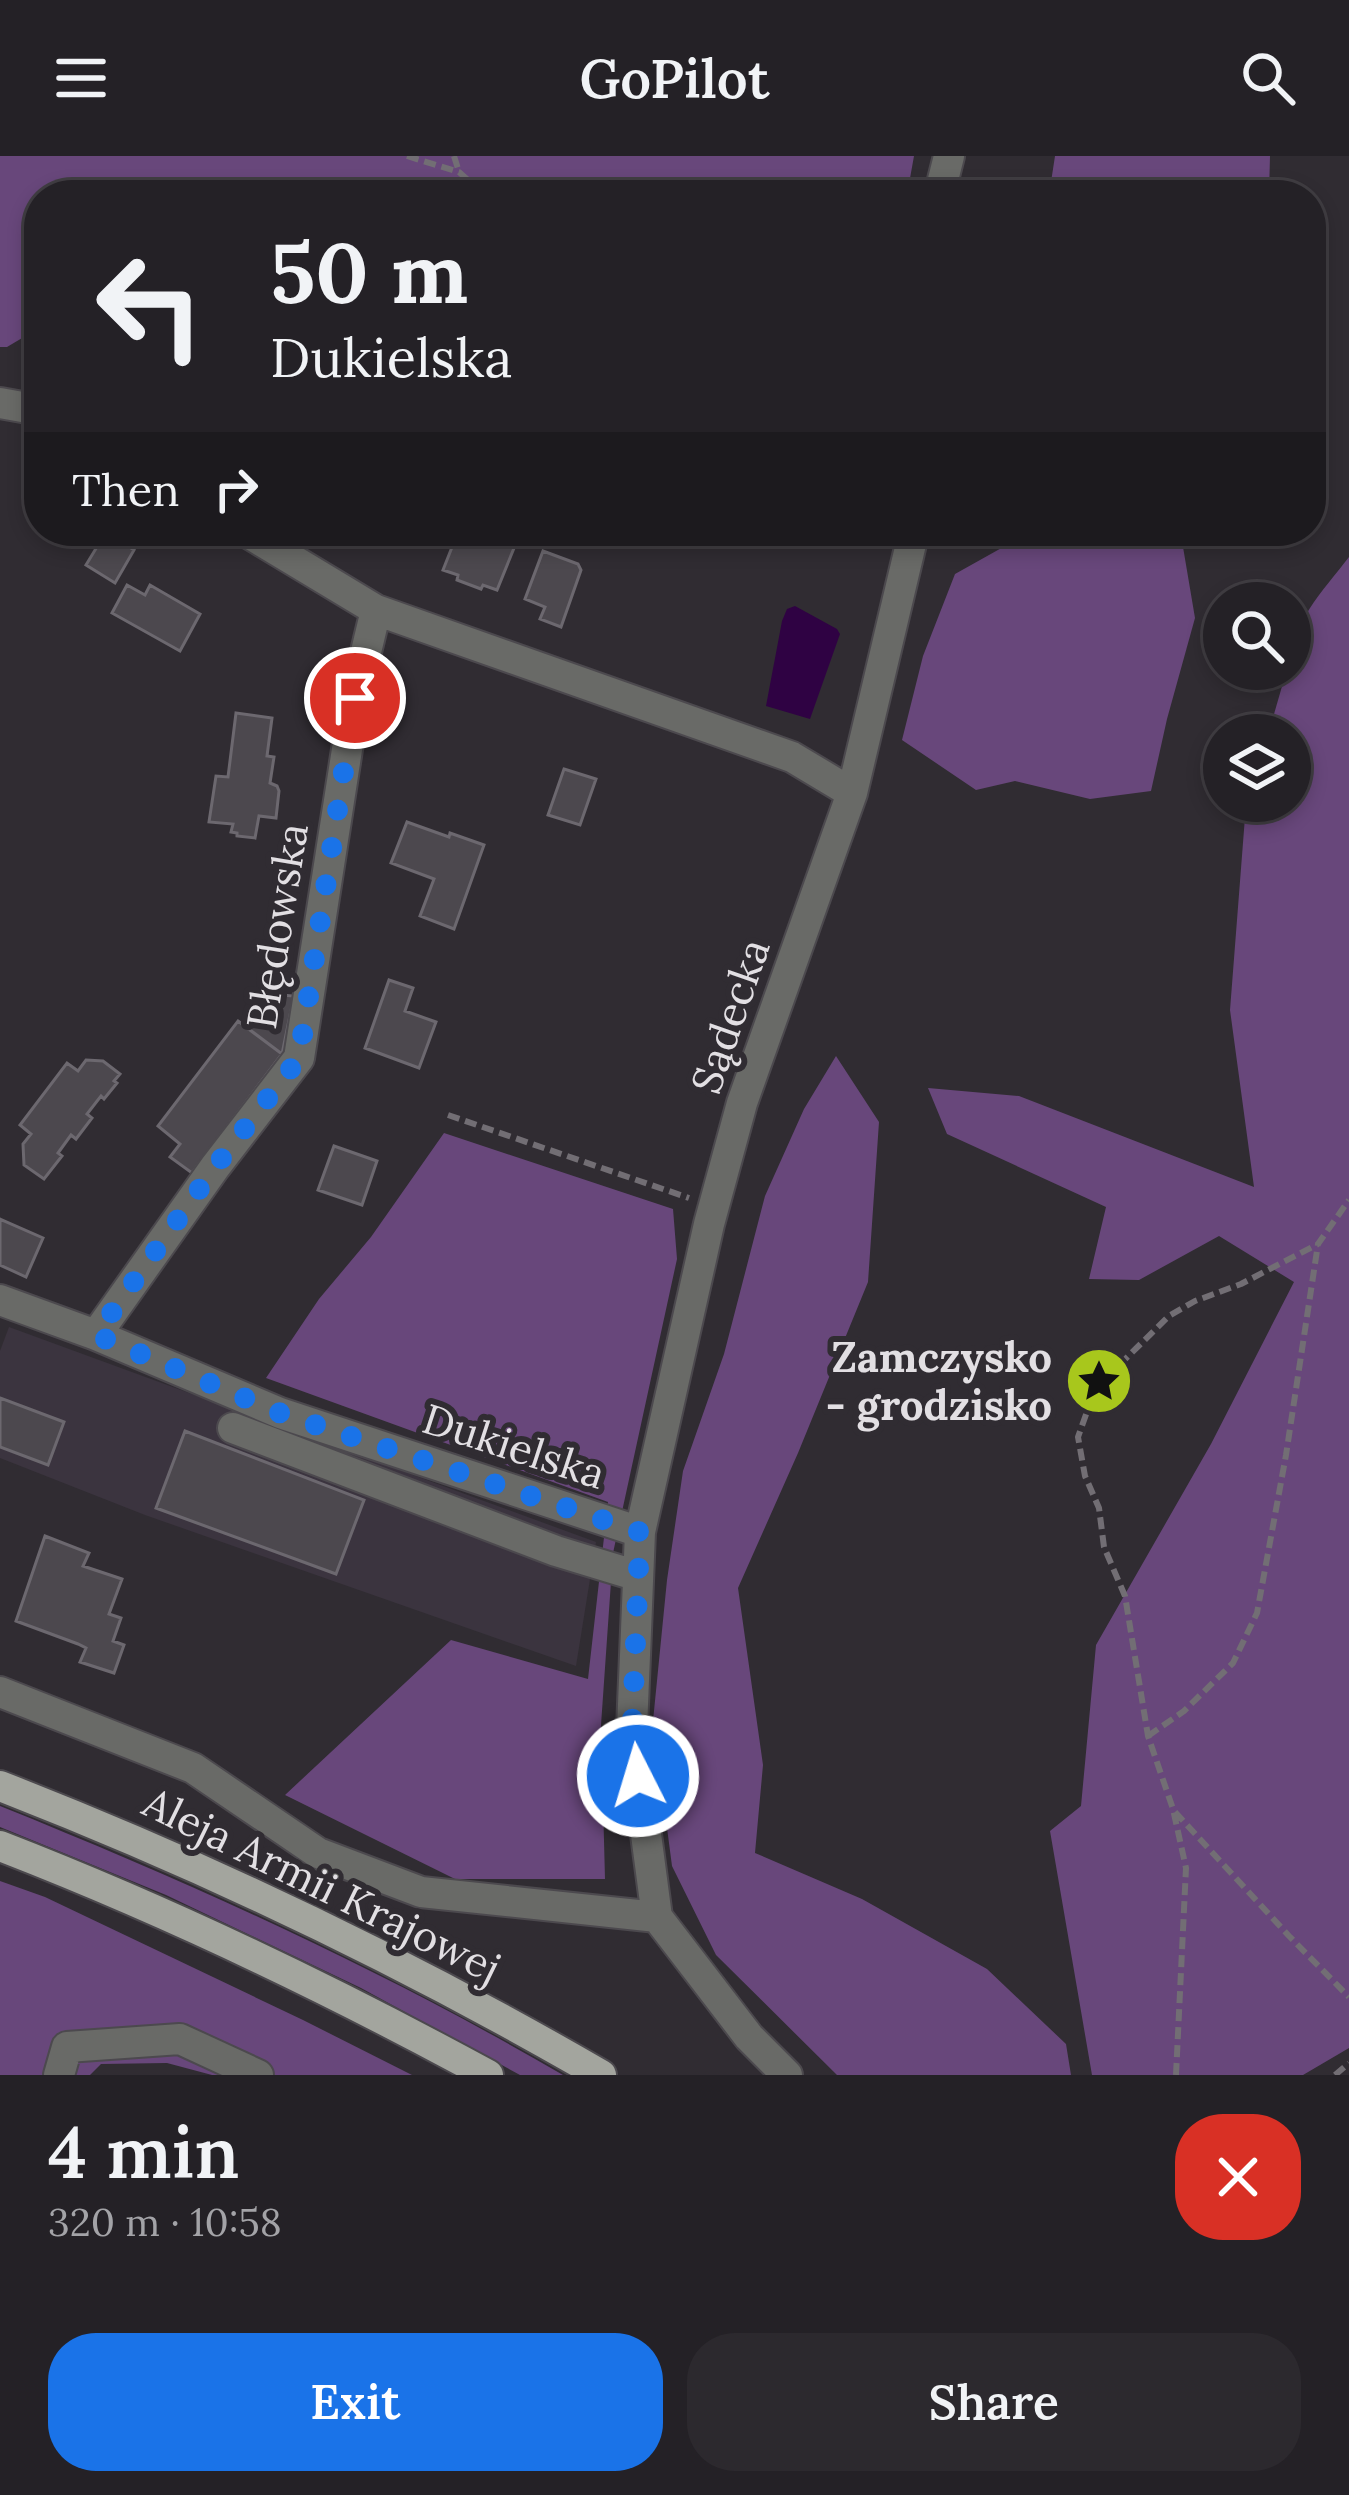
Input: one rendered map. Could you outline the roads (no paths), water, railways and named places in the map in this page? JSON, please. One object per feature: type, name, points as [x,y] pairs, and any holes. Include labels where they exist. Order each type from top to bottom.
[{"type":"main road","name":"Aleja Armii Krajowej","points":[[0,1786],[164,1852],[321,1925],[443,1986],[601,2075]]},
{"type":"main road","points":[[0,1846],[260,1958],[488,2075]]},
{"type":"street","points":[[269,546],[376,610],[792,757],[852,794]]},
{"type":"street","name":"Sądecka","points":[[640,1532],[742,1103],[852,794],[910,546]]},
{"type":"street","name":"Błędowska","points":[[96,1335],[299,1058],[355,698],[376,610]]},
{"type":"street","name":"Dukielska","points":[[0,1300],[280,1413],[640,1532],[632,1729],[656,1917]]},
{"type":"street","points":[[233,1428],[556,1552],[638,1576]]},
{"type":"street","points":[[0,1692],[194,1768],[318,1853],[421,1892],[656,1917],[749,2037],[787,2075]]},
{"type":"street","points":[[59,2075],[67,2047],[180,2039],[258,2075]]},
{"type":"place","name":"Zamczysko - grodzisko","points":[[1099,1381]]}]
